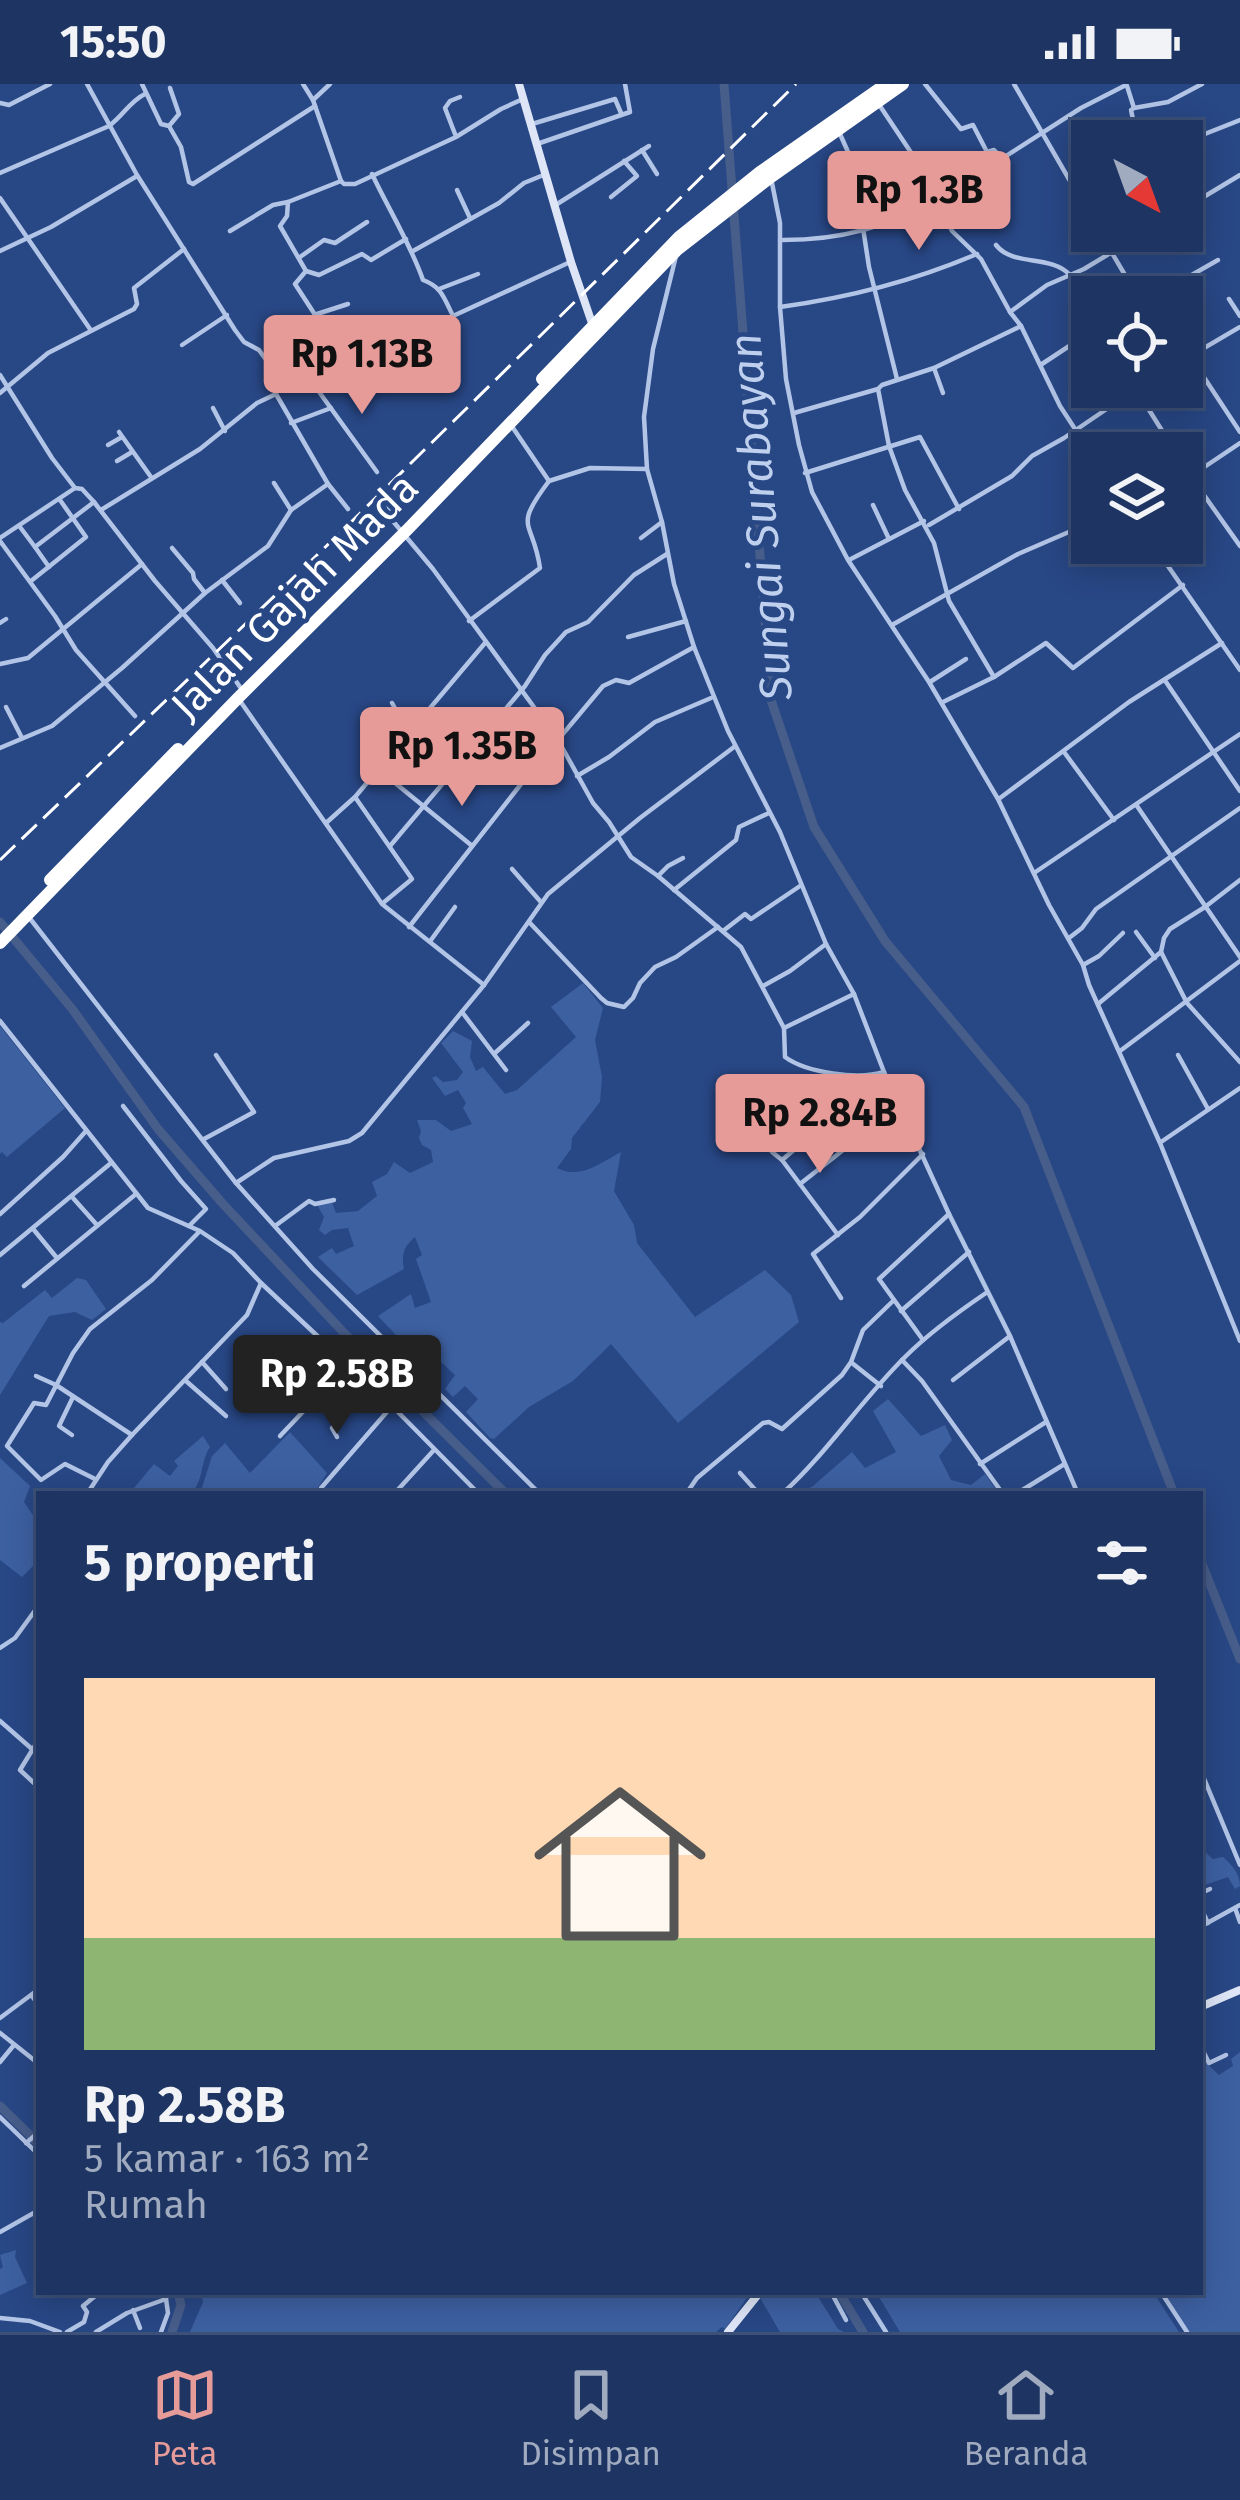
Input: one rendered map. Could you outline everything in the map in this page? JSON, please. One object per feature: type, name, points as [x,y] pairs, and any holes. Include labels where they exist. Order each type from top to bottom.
[{"type":"highway","points":[[765,177],[879,91],[903,84]]},
{"type":"highway","points":[[765,177],[837,128],[879,91]]},
{"type":"highway","name":"Jalan Gajah Mada","points":[[405,527],[680,243],[765,177]]},
{"type":"highway","name":"Jalan Gajah Mada","points":[[1,939],[91,836],[510,424],[594,329]]},
{"type":"street","points":[[0,103],[9,105],[50,84]]},
{"type":"street","points":[[87,84],[137,176],[242,340],[259,350],[277,375]]},
{"type":"street","points":[[142,84],[161,124],[169,126],[181,147],[193,184],[314,103],[330,84]]},
{"type":"street","points":[[303,84],[340,181],[347,185],[456,137],[524,99]]},
{"type":"street","points":[[519,84],[594,329]]},
{"type":"street","points":[[537,144],[632,110],[625,84]]},
{"type":"street","points":[[925,84],[961,129],[973,124],[987,152],[994,149],[1002,159]]},
{"type":"street","points":[[1014,84],[1071,182]]},
{"type":"street","points":[[1134,108],[1168,102],[1202,84]]},
{"type":"street","points":[[780,241],[825,239],[897,221],[1126,85],[1134,120]]},
{"type":"street","points":[[169,126],[179,114],[170,88]]},
{"type":"street","points":[[879,91],[939,196],[952,231],[977,254],[1044,363],[1060,406],[1076,430]]},
{"type":"street","points":[[0,173],[109,126],[146,93]]},
{"type":"street","points":[[456,137],[445,108],[460,97]]},
{"type":"street","points":[[532,124],[616,100],[621,113]]},
{"type":"street","points":[[596,105],[599,121]]},
{"type":"street","points":[[1203,135],[1240,120]]},
{"type":"street","points":[[837,128],[853,163],[874,288],[897,379]]},
{"type":"street","points":[[554,206],[646,148],[657,174]]},
{"type":"street","points":[[611,197],[637,177],[624,160]]},
{"type":"street","points":[[992,166],[1004,188],[992,201],[1004,218]]},
{"type":"street","points":[[372,174],[413,250],[423,280],[435,284],[453,316]]},
{"type":"street","points":[[413,250],[499,203],[524,182],[546,174]]},
{"type":"street","points":[[1203,195],[1240,175]]},
{"type":"street","points":[[0,251],[137,176]]},
{"type":"street","points":[[765,177],[778,207],[786,379],[805,473],[848,560],[942,702],[998,800],[1083,964],[1240,1341]]},
{"type":"street","points":[[230,231],[273,205],[340,181]]},
{"type":"street","points":[[457,190],[470,218]]},
{"type":"street","points":[[0,198],[90,329]]},
{"type":"street","points":[[288,202],[280,226],[306,271],[319,275],[362,254],[371,260],[406,239]]},
{"type":"street","points":[[300,257],[324,240],[333,244],[367,222]]},
{"type":"street","points":[[680,243],[652,349],[644,417],[647,469],[694,647],[826,944],[854,994],[947,1216],[1077,1491]]},
{"type":"street","points":[[997,245],[1005,255],[1052,263],[1070,274]]},
{"type":"street","points":[[0,393],[44,356],[134,309],[134,288],[184,249]]},
{"type":"street","points":[[1010,312],[1047,285],[1111,252],[1125,276]]},
{"type":"street","points":[[780,307],[874,288],[977,254]]},
{"type":"street","points":[[1190,276],[1219,260]]},
{"type":"street","points":[[318,385],[571,262]]},
{"type":"street","points":[[306,271],[295,282],[350,368]]},
{"type":"street","points":[[439,289],[478,274]]},
{"type":"street","points":[[1228,299],[1240,316]]},
{"type":"street","points":[[317,314],[348,304]]},
{"type":"street","points":[[182,345],[226,315]]},
{"type":"street","points":[[437,324],[449,351]]},
{"type":"street","points":[[794,413],[934,368],[1021,326]]},
{"type":"street","points":[[1203,348],[1240,327]]},
{"type":"street","points":[[1044,363],[1071,345]]},
{"type":"street","points":[[348,509],[291,423],[272,382],[277,375],[302,366],[377,472]]},
{"type":"street","points":[[934,368],[943,393]]},
{"type":"street","points":[[0,375],[75,488],[94,502],[213,648],[382,904],[484,985]]},
{"type":"street","points":[[1203,376],[1240,432]]},
{"type":"street","points":[[878,389],[889,446],[905,490],[925,524],[949,601],[994,677]]},
{"type":"street","points":[[100,510],[276,394]]},
{"type":"street","points":[[213,408],[226,431]]},
{"type":"street","points":[[291,423],[331,408]]},
{"type":"street","points":[[848,560],[959,509],[1012,476],[1031,455],[1108,408]]},
{"type":"street","points":[[510,424],[548,481]]},
{"type":"street","points":[[108,445],[121,434],[151,477]]},
{"type":"street","points":[[805,473],[922,438],[959,509]]},
{"type":"street","points":[[1203,468],[1240,443]]},
{"type":"street","points":[[117,461],[132,452]]},
{"type":"street","points":[[472,619],[540,568],[526,523],[530,506],[548,481],[590,468],[647,469]]},
{"type":"street","points":[[274,483],[291,510]]},
{"type":"street","points":[[0,748],[52,726],[205,593],[268,546],[291,510],[328,484]]},
{"type":"street","points":[[75,488],[0,540],[76,650],[135,716]]},
{"type":"street","points":[[386,493],[392,520],[405,527],[485,642],[524,686],[631,857],[741,947],[784,1028],[783,1051],[788,1060],[838,1075],[884,1072]]},
{"type":"street","points":[[1203,496],[1240,546]]},
{"type":"street","points":[[31,581],[86,537],[60,500]]},
{"type":"street","points":[[35,547],[94,502]]},
{"type":"street","points":[[873,505],[890,539]]},
{"type":"street","points":[[640,538],[662,522]]},
{"type":"street","points":[[20,527],[49,567]]},
{"type":"street","points":[[892,625],[1018,554],[1071,531]]},
{"type":"street","points":[[172,548],[205,593]]},
{"type":"street","points":[[390,846],[566,632],[588,622],[634,575],[668,554]]},
{"type":"street","points":[[0,654],[2,663],[28,658],[142,564]]},
{"type":"street","points":[[1166,564],[1240,670]]},
{"type":"street","points":[[221,580],[240,603]]},
{"type":"street","points":[[942,702],[994,677],[1046,643],[1073,668],[1183,585]]},
{"type":"street","points":[[628,637],[686,621]]},
{"type":"street","points":[[326,823],[355,797],[485,642]]},
{"type":"street","points":[[998,800],[1129,702],[1222,643]]},
{"type":"street","points":[[409,927],[603,686],[616,680],[633,681],[694,647]]},
{"type":"street","points":[[929,682],[966,659]]},
{"type":"street","points":[[1165,680],[1240,791]]},
{"type":"street","points":[[580,775],[655,722],[713,697]]},
{"type":"street","points":[[392,704],[409,733]]},
{"type":"street","points":[[6,707],[22,739]]},
{"type":"street","points":[[1034,873],[1240,734]]},
{"type":"street","points":[[236,1184],[272,1159],[357,1137],[484,985],[541,902],[736,746]]},
{"type":"street","points":[[1064,752],[1115,820]]},
{"type":"street","points":[[378,769],[472,846]]},
{"type":"street","points":[[355,797],[412,879],[382,904]]},
{"type":"street","points":[[1119,1052],[1240,959],[1137,806]]},
{"type":"street","points":[[1067,939],[1096,909],[1240,808]]},
{"type":"street","points":[[674,890],[735,841],[738,828],[770,812]]},
{"type":"street","points":[[658,876],[683,858]]},
{"type":"street","points":[[512,869],[541,902]]},
{"type":"street","points":[[1098,1004],[1158,955],[1169,929],[1240,880]]},
{"type":"street","points":[[530,922],[602,998],[624,1007],[655,967],[746,914],[752,919],[800,886]]},
{"type":"street","points":[[430,940],[455,907]]},
{"type":"street","points":[[21,920],[236,1184],[279,1222],[313,1269],[538,1491]]},
{"type":"street","points":[[1136,932],[1158,955],[1187,1003],[1240,1062]]},
{"type":"street","points":[[1083,964],[1124,933]]},
{"type":"street","points":[[763,986],[826,944]]},
{"type":"street","points":[[784,1028],[854,994]]},
{"type":"street","points":[[462,1012],[506,1070]]},
{"type":"street","points":[[0,1021],[152,1210],[200,1231],[233,1253],[344,1367],[476,1491]]},
{"type":"street","points":[[495,1053],[528,1023]]},
{"type":"street","points":[[201,1140],[254,1112],[216,1055]]},
{"type":"street","points":[[1178,1055],[1208,1109]]},
{"type":"street","points":[[781,1121],[838,1075]]},
{"type":"street","points":[[1160,1143],[1240,1088]]},
{"type":"street","points":[[800,1184],[898,1099]]},
{"type":"street","points":[[123,1106],[206,1209],[189,1226]]},
{"type":"street","points":[[782,1160],[834,1115]]},
{"type":"street","points":[[0,1214],[86,1131]]},
{"type":"street","points":[[772,1152],[838,1234]]},
{"type":"street","points":[[842,1298],[813,1256],[923,1154]]},
{"type":"street","points":[[0,1255],[111,1163]]},
{"type":"street","points":[[24,1286],[136,1194]]},
{"type":"street","points":[[71,1197],[97,1225]]},
{"type":"street","points":[[279,1222],[310,1200],[315,1204],[334,1200]]},
{"type":"street","points":[[923,1340],[879,1279],[947,1216]]},
{"type":"street","points":[[32,1228],[57,1258]]},
{"type":"street","points":[[95,1479],[64,1464],[40,1480],[7,1447],[34,1403],[46,1405],[93,1326],[152,1280],[200,1231]]},
{"type":"street","points":[[901,1311],[966,1253]]},
{"type":"street","points":[[89,1491],[132,1435],[251,1310],[261,1283]]},
{"type":"street","points":[[785,1491],[902,1360],[986,1292]]},
{"type":"street","points":[[688,1491],[763,1423],[782,1429],[842,1375],[863,1329],[893,1301]]},
{"type":"street","points":[[953,1380],[1008,1337]]},
{"type":"street","points":[[902,1360],[1001,1491]]},
{"type":"street","points":[[202,1362],[226,1389]]},
{"type":"street","points":[[851,1362],[881,1385]]},
{"type":"street","points":[[280,1436],[344,1367]]},
{"type":"street","points":[[36,1376],[132,1435]]},
{"type":"street","points":[[186,1381],[226,1416]]},
{"type":"street","points":[[337,1437],[331,1429],[367,1389]]},
{"type":"street","points":[[72,1435],[58,1426],[73,1397]]},
{"type":"street","points":[[321,1488],[388,1410]]},
{"type":"street","points":[[980,1464],[1046,1423]]},
{"type":"street","points":[[397,1491],[432,1453]]},
{"type":"street","points":[[1021,1491],[1064,1464]]},
{"type":"street","points":[[740,1473],[756,1491]]},
{"type":"street","points":[[2,1647],[36,1610]]},
{"type":"street","points":[[28,1621],[36,1626]]},
{"type":"street","points":[[0,1721],[32,1749]]},
{"type":"street","points":[[34,1784],[20,1772],[36,1743]]},
{"type":"street","points":[[1203,1776],[1240,1865]]},
{"type":"street","points":[[1203,1892],[1210,1889]]},
{"type":"street","points":[[1203,1926],[1237,1906],[1240,1922]]},
{"type":"street","points":[[1203,1912],[1208,1923]]},
{"type":"street","points":[[1203,2006],[1240,1990]]},
{"type":"street","points":[[0,2018],[36,1992]]},
{"type":"street","points":[[32,1996],[36,2002]]},
{"type":"street","points":[[0,2033],[36,2062]]},
{"type":"street","points":[[0,2062],[14,2045]]},
{"type":"street","points":[[1203,2051],[1209,2063],[1226,2055]]},
{"type":"street","points":[[0,2117],[36,2152]]},
{"type":"street","points":[[27,2143],[36,2135]]},
{"type":"street","points":[[0,2232],[36,2214]]},
{"type":"street","points":[[0,2318],[30,2320],[63,2332],[84,2322],[87,2312],[83,2306],[96,2295]]},
{"type":"street","points":[[728,2332],[758,2295]]},
{"type":"street","points":[[833,2295],[846,2320]]},
{"type":"street","points":[[863,2295],[886,2332]]},
{"type":"street","points":[[1163,2295],[1187,2332]]},
{"type":"street","points":[[84,2322],[94,2332],[165,2296],[168,2313],[160,2332]]},
{"type":"street","points":[[133,2310],[140,2328]]},
{"type":"shaded area","points":[[583,983],[603,1008],[595,1040],[602,1077],[600,1102],[572,1138],[571,1149],[557,1168],[582,1171],[621,1152],[614,1191],[634,1225],[637,1243],[695,1317],[765,1270],[791,1295],[799,1322],[678,1423],[611,1344],[573,1381],[529,1407],[494,1439],[466,1412],[478,1399],[465,1386],[453,1397],[445,1389],[455,1375],[440,1361],[429,1370],[378,1316],[411,1294],[415,1308],[431,1302],[416,1259],[422,1255],[415,1237],[404,1251],[404,1269],[357,1295],[318,1257],[332,1248],[336,1254],[354,1246],[348,1228],[325,1235],[319,1230],[324,1217],[317,1205],[332,1202],[336,1213],[358,1211],[377,1196],[372,1182],[387,1174],[394,1162],[410,1173],[433,1162],[431,1150],[419,1138],[417,1120],[436,1120],[451,1131],[472,1124],[458,1090],[445,1096],[432,1078],[457,1080],[463,1072],[441,1043],[453,1031],[472,1041],[470,1057],[476,1071],[483,1067],[505,1094],[517,1090],[576,1037],[551,1007]]},
{"type":"shaded area","points":[[0,1026],[65,1108],[7,1157],[0,1154]]},
{"type":"shaded area","points":[[77,1278],[86,1280],[106,1309],[92,1320],[75,1312],[49,1316],[0,1395],[0,1322],[45,1290],[52,1298]]},
{"type":"shaded area","points":[[888,1399],[921,1436],[945,1425],[952,1440],[939,1456],[951,1480],[971,1485],[985,1474],[997,1491],[804,1491],[852,1452],[865,1468],[896,1452],[873,1411]]},
{"type":"shaded area","points":[[290,1432],[327,1473],[316,1491],[201,1491],[212,1456],[225,1443],[250,1473]]},
{"type":"shaded area","points":[[203,1436],[210,1447],[193,1491],[132,1491],[154,1464],[170,1476],[178,1466],[174,1461]]},
{"type":"shaded area","points":[[0,1458],[30,1486],[24,1502],[36,1520],[36,1563],[22,1577],[0,1560]]},
{"type":"shaded area","points":[[1203,1848],[1213,1859],[1223,1857],[1240,1886],[1235,1889],[1228,1877],[1205,1885]]},
{"type":"shaded area","points":[[1240,2052],[1240,2332],[1189,2332],[1166,2295],[1203,2295],[1203,2060],[1219,2075],[1233,2066],[1231,2059]]},
{"type":"shaded area","points":[[16,2250],[27,2283],[0,2295],[0,2255]]},
{"type":"shaded area","points":[[202,2295],[749,2295],[725,2329],[716,2332],[190,2332]]},
{"type":"shaded area","points":[[817,2295],[844,2332],[780,2332],[759,2296]]},
{"type":"shaded area","points":[[878,2295],[1155,2295],[1179,2332],[900,2332]]},
{"type":"waterway","name":"Sungai Surabayan","points":[[724,84],[771,700],[814,827],[885,941],[1024,1107],[1173,1491]]},
{"type":"waterway","points":[[0,922],[73,1010],[158,1129],[223,1204],[503,1491]]},
{"type":"waterway","name":"Sungai Surabayan","points":[[1203,1566],[1240,1659]]},
{"type":"waterway","points":[[0,2106],[36,2141]]},
{"type":"waterway","points":[[172,2332],[181,2305],[179,2295]]},
{"type":"waterway","points":[[841,2295],[863,2332]]},
{"type":"railway","points":[[0,860],[796,84]]}]
